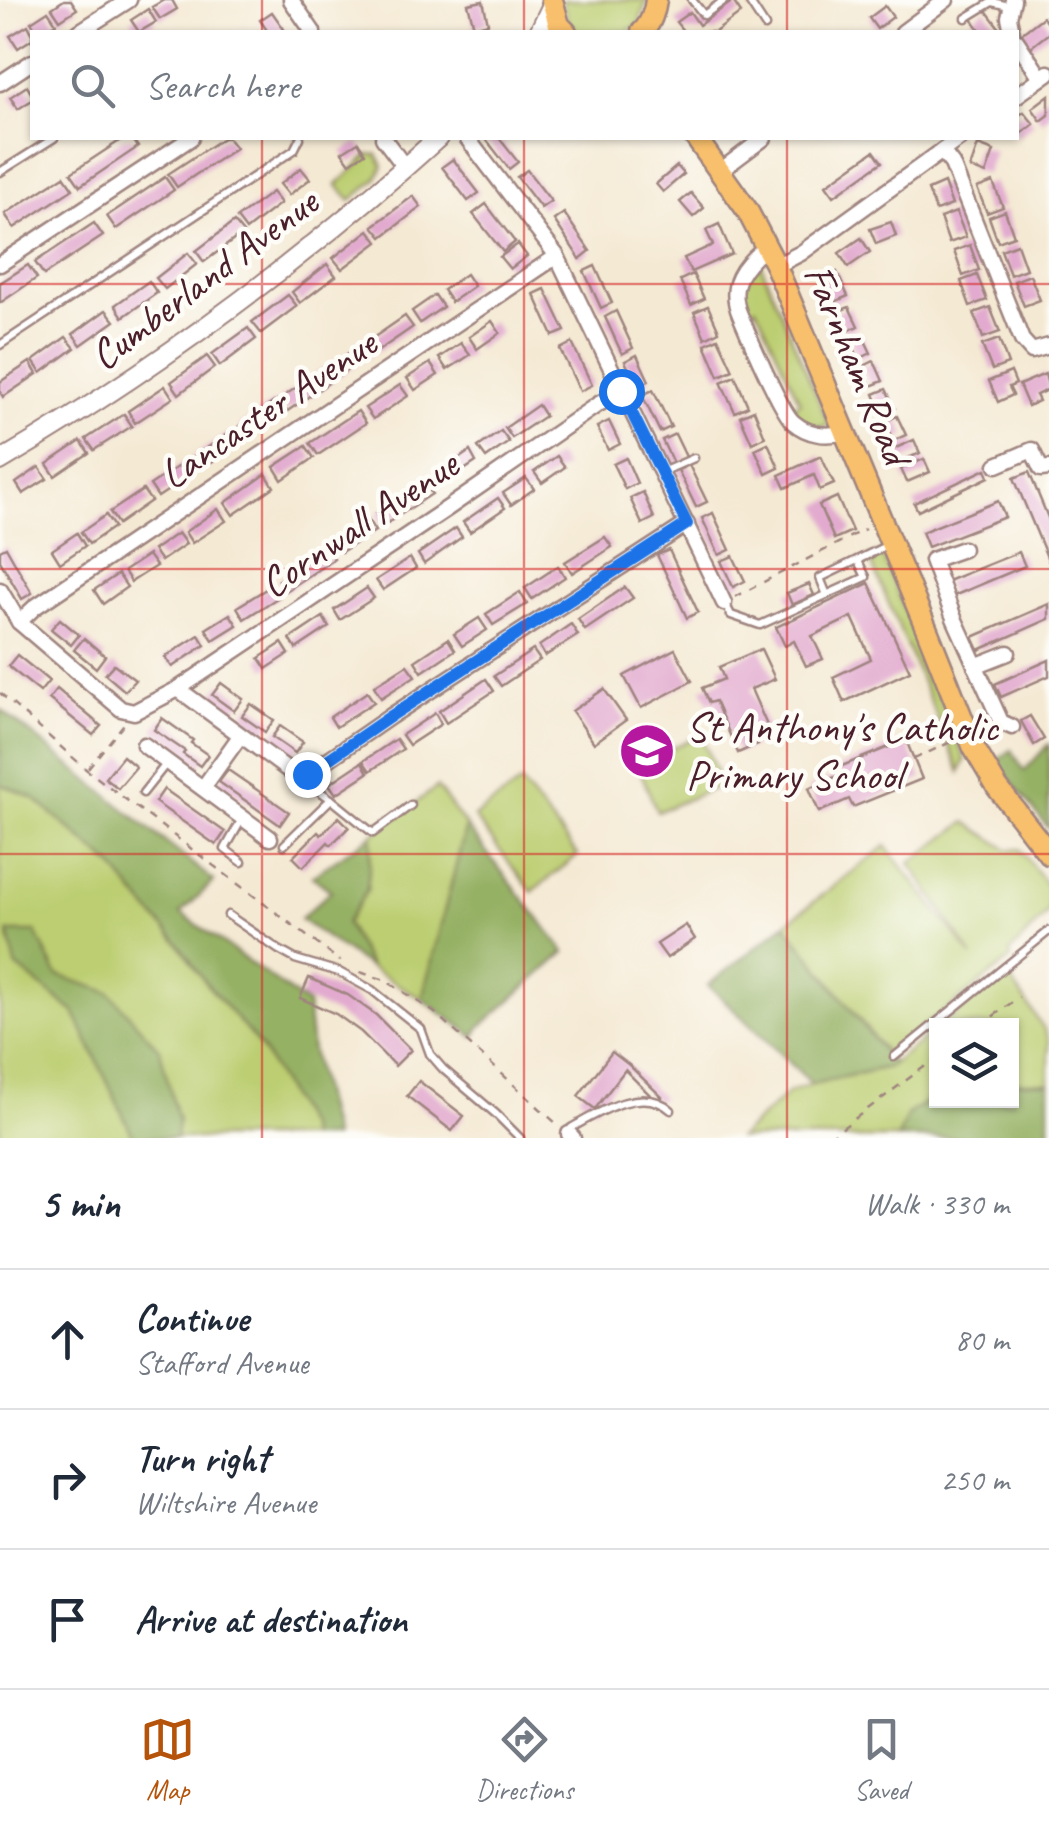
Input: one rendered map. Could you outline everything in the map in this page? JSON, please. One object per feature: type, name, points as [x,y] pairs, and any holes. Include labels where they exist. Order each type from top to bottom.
[{"type":"main road","points":[[645,30],[656,0]]},
{"type":"main road","points":[[552,3],[564,30]]},
{"type":"main road","name":"Farnham Road","points":[[697,140],[747,210],[771,256],[974,748],[997,787],[1049,854]]},
{"type":"street","points":[[82,30],[130,0]]},
{"type":"street","points":[[292,0],[312,30]]},
{"type":"street","points":[[906,30],[946,0]]},
{"type":"street","points":[[541,30],[552,3]]},
{"type":"street","points":[[1012,3],[1012,30]]},
{"type":"street","points":[[1019,44],[1045,75],[1019,94]]},
{"type":"street","points":[[0,84],[30,63]]},
{"type":"street","points":[[0,264],[188,140]]},
{"type":"street","points":[[385,140],[406,167]]},
{"type":"street","name":"Cumberland Avenue","points":[[0,461],[104,397],[202,327],[314,244],[436,140]]},
{"type":"street","points":[[469,140],[557,256],[724,602]]},
{"type":"street","points":[[720,171],[761,140]]},
{"type":"street","points":[[845,432],[814,433],[790,420],[740,316],[734,299],[737,281],[748,261],[801,254],[957,140]]},
{"type":"street","points":[[942,151],[952,164],[1022,340],[1032,351],[1049,346]]},
{"type":"street","name":"Lancaster Avenue","points":[[19,622],[35,607],[557,256]]},
{"type":"street","name":"Cornwall Avenue","points":[[134,712],[178,688],[621,391]]},
{"type":"street","points":[[997,465],[1032,450],[1041,469],[1049,468]]},
{"type":"street","points":[[178,688],[291,772],[307,774],[687,524]]},
{"type":"street","points":[[964,549],[932,560],[1001,722],[1012,727]]},
{"type":"street","points":[[0,590],[19,622],[121,709],[134,712]]},
{"type":"street","points":[[928,630],[954,618]]},
{"type":"street","points":[[976,666],[1008,653]]},
{"type":"street","points":[[203,788],[240,736]]},
{"type":"street","points":[[144,745],[277,842]]},
{"type":"lane","points":[[692,0],[704,16],[724,0]]},
{"type":"lane","points":[[748,0],[765,26]]},
{"type":"lane","points":[[966,18],[992,2],[1012,3]]},
{"type":"lane","points":[[0,172],[51,140]]},
{"type":"lane","points":[[0,345],[294,150],[299,140]]},
{"type":"lane","points":[[661,472],[694,458]]},
{"type":"lane","points":[[828,594],[820,578],[891,544]]},
{"type":"lane","points":[[724,602],[730,615],[760,625],[866,578],[858,561]]},
{"type":"lane","points":[[143,793],[166,764]]},
{"type":"lane","points":[[307,774],[318,790],[373,833],[411,805]]},
{"type":"lane","points":[[277,842],[331,799]]},
{"type":"lane","points":[[242,862],[225,849],[243,818]]},
{"type":"lane","points":[[228,915],[296,959],[339,972],[372,990],[421,1028],[430,1054],[520,1138]]},
{"type":"lane","points":[[894,1057],[1049,931]]},
{"type":"lane","points":[[572,1137],[571,1128],[617,1104],[650,1101],[671,1110]]},
{"type":"path","points":[[724,602],[879,522]]},
{"type":"path","points":[[0,694],[87,770],[350,969],[385,980],[434,1012],[572,1137]]},
{"type":"path","points":[[87,770],[134,712]]},
{"type":"path","points":[[914,759],[969,734]]},
{"type":"path","points":[[990,1018],[1018,997]]},
{"type":"path","points":[[829,1138],[929,1063]]},
{"type":"green space","points":[[562,0],[647,0],[639,24],[630,30],[576,30],[568,21]]},
{"type":"green space","points":[[377,154],[383,166],[376,180],[351,200],[337,185],[368,155]]},
{"type":"green space","points":[[761,265],[829,425],[807,424],[790,408],[800,402],[756,307],[746,311],[744,284]]},
{"type":"green space","points":[[881,552],[965,760],[960,772],[869,557]]},
{"type":"green space","points":[[0,709],[214,881],[181,913],[307,1004],[312,1050],[333,1138],[309,1138],[260,1046],[113,866],[34,798],[0,784]]},
{"type":"green space","points":[[701,735],[722,785],[657,812],[637,763]]},
{"type":"green space","points":[[1049,744],[1049,829],[995,761],[1012,750],[1024,771]]},
{"type":"green space","points":[[521,783],[578,855],[532,892],[474,817]]},
{"type":"green space","points":[[0,784],[34,798],[113,866],[260,1046],[309,1138],[0,1138]]},
{"type":"green space","points":[[437,787],[466,826],[422,999],[370,968],[346,923],[367,890],[372,835]]},
{"type":"green space","points":[[966,822],[1009,850],[1020,849],[1049,888],[1049,911],[1010,953],[1011,959],[936,1018],[929,1018],[929,1024],[888,1056],[785,924],[886,846],[973,957],[910,863]]},
{"type":"green space","points":[[466,826],[565,952],[479,1028],[475,1037],[422,999]]},
{"type":"green space","points":[[372,835],[367,890],[346,923],[370,968],[300,919],[331,891],[312,876]]},
{"type":"green space","points":[[785,924],[893,1064],[812,1084],[708,985]]},
{"type":"green space","points":[[8,932],[36,932],[57,975],[109,992],[160,1050],[178,1121],[176,1138],[134,1138],[74,1012],[16,966]]},
{"type":"green space","points":[[1007,974],[1049,1040],[1049,1083],[1019,1082],[1019,1018],[951,1018]]},
{"type":"green space","points":[[929,1035],[929,1100],[908,1114],[898,1138],[738,1138],[789,1092],[888,1067]]},
{"type":"green space","points":[[1019,1082],[1049,1083],[1049,1138],[898,1138],[908,1114],[929,1100],[929,1108],[1019,1108]]},
{"type":"building","points":[[71,0],[77,9],[60,20],[52,8]]},
{"type":"building","points":[[172,0],[177,9],[160,19],[152,7]]},
{"type":"building","points":[[483,1],[488,23],[474,27],[468,4]]},
{"type":"building","points":[[733,1],[741,13],[718,30],[682,30],[676,22],[690,12],[699,25]]},
{"type":"building","points":[[885,6],[893,17],[877,29],[869,18]]},
{"type":"building","points":[[148,9],[156,22],[138,30],[131,20]]},
{"type":"building","points":[[985,9],[1000,29],[980,30],[972,19]]},
{"type":"building","points":[[48,11],[56,23],[37,30],[31,22]]},
{"type":"building","points":[[272,12],[284,29],[267,30],[260,20]]},
{"type":"building","points":[[1043,17],[1049,33],[1031,47],[1021,34]]},
{"type":"building","points":[[28,25],[30,30],[30,40],[18,48],[10,36]]},
{"type":"building","points":[[27,86],[30,91],[30,101],[18,109],[10,97]]},
{"type":"building","points":[[1049,95],[1049,115],[1041,121],[1032,108]]},
{"type":"building","points":[[1024,112],[1034,124],[1019,136],[1019,115]]},
{"type":"building","points":[[121,140],[133,140],[138,147],[80,186],[71,173]]},
{"type":"building","points":[[220,140],[230,140],[236,148],[177,187],[168,174]]},
{"type":"building","points":[[487,140],[501,140],[518,162],[509,169]]},
{"type":"building","points":[[358,142],[365,153],[350,163],[342,152]]},
{"type":"building","points":[[978,145],[994,151],[986,174],[970,168]]},
{"type":"building","points":[[874,151],[882,162],[834,196],[826,185]]},
{"type":"building","points":[[453,159],[479,193],[468,201],[442,167]]},
{"type":"building","points":[[677,166],[684,174],[663,192],[656,184]]},
{"type":"building","points":[[301,168],[310,179],[289,195],[280,184]]},
{"type":"building","points":[[527,170],[551,201],[541,208],[517,177]]},
{"type":"building","points":[[64,176],[73,189],[14,228],[5,214]]},
{"type":"building","points":[[165,177],[174,190],[116,229],[107,216]]},
{"type":"building","points":[[993,182],[1003,207],[987,213],[977,188]]},
{"type":"building","points":[[944,183],[952,205],[936,211],[928,190]]},
{"type":"building","points":[[272,192],[281,203],[246,230],[237,218]]},
{"type":"building","points":[[691,193],[704,208],[693,217],[680,202]]},
{"type":"building","points":[[413,196],[421,207],[382,237],[373,226]]},
{"type":"building","points":[[486,204],[515,242],[503,252],[473,214]]},
{"type":"building","points":[[1005,211],[1014,236],[998,242],[989,217]]},
{"type":"building","points":[[956,212],[966,237],[949,243],[940,218]]},
{"type":"building","points":[[564,213],[590,251],[580,259],[554,220]]},
{"type":"building","points":[[234,222],[243,233],[204,262],[196,251]]},
{"type":"building","points":[[891,222],[896,236],[876,244],[870,229]]},
{"type":"building","points":[[94,223],[103,236],[44,275],[35,262]]},
{"type":"building","points":[[719,224],[732,254],[691,272],[684,258],[713,245],[706,230]]},
{"type":"building","points":[[369,230],[378,242],[342,269],[333,258]]},
{"type":"building","points":[[861,238],[870,252],[848,267],[839,253]]},
{"type":"building","points":[[518,244],[527,256],[510,269],[500,257]]},
{"type":"building","points":[[1017,244],[1026,269],[1010,275],[1001,250]]},
{"type":"building","points":[[970,245],[979,270],[963,276],[954,251]]},
{"type":"building","points":[[188,253],[197,264],[165,289],[156,278]]},
{"type":"building","points":[[327,264],[336,276],[300,303],[292,292]]},
{"type":"building","points":[[28,265],[37,278],[0,303],[0,283]]},
{"type":"building","points":[[595,266],[612,303],[601,308],[584,271]]},
{"type":"building","points":[[837,272],[848,296],[832,303],[821,279]]},
{"type":"building","points":[[466,274],[474,286],[451,302],[443,290]]},
{"type":"building","points":[[693,274],[704,299],[691,305],[680,280]]},
{"type":"building","points":[[977,275],[987,300],[970,306],[961,281]]},
{"type":"building","points":[[1030,275],[1040,300],[1024,306],[1014,281]]},
{"type":"building","points":[[149,281],[157,293],[123,317],[115,305]]},
{"type":"building","points":[[545,289],[565,331],[553,336],[534,294]]},
{"type":"building","points":[[288,295],[297,306],[261,333],[252,322]]},
{"type":"building","points":[[435,295],[443,307],[420,323],[412,311]]},
{"type":"building","points":[[708,306],[719,331],[705,338],[694,312]]},
{"type":"building","points":[[849,307],[858,326],[846,332],[837,312]]},
{"type":"building","points":[[990,307],[1000,332],[983,338],[974,313]]},
{"type":"building","points":[[106,310],[115,321],[81,345],[73,334]]},
{"type":"building","points":[[616,311],[633,348],[622,354],[605,317]]},
{"type":"building","points":[[405,316],[413,327],[378,351],[370,340]]},
{"type":"building","points":[[492,321],[500,333],[477,349],[469,337]]},
{"type":"building","points":[[248,328],[256,339],[220,366],[212,354]]},
{"type":"building","points":[[862,334],[871,353],[859,359],[850,339]]},
{"type":"building","points":[[66,337],[75,348],[41,373],[33,361]]},
{"type":"building","points":[[718,338],[733,370],[719,376],[705,344]]},
{"type":"building","points":[[999,339],[1008,364],[992,370],[982,345]]},
{"type":"building","points":[[366,341],[374,352],[339,376],[331,365]]},
{"type":"building","points":[[461,343],[470,355],[447,370],[439,358]]},
{"type":"building","points":[[572,343],[592,385],[580,391],[560,349]]},
{"type":"building","points":[[637,355],[649,381],[637,387],[625,361]]},
{"type":"building","points":[[207,356],[215,367],[179,394],[171,382]]},
{"type":"building","points":[[874,361],[883,381],[871,386],[862,367]]},
{"type":"building","points":[[30,362],[37,374],[3,397],[0,382]]},
{"type":"building","points":[[430,363],[438,375],[415,390],[407,378]]},
{"type":"building","points":[[325,368],[333,380],[286,412],[278,400]]},
{"type":"building","points":[[1011,372],[1016,384],[1009,387],[1013,395],[998,402],[989,381]]},
{"type":"building","points":[[1045,374],[1049,389],[1036,395],[1039,401],[1028,406],[1019,385]]},
{"type":"building","points":[[735,376],[748,406],[735,412],[721,382]]},
{"type":"building","points":[[400,385],[408,396],[373,419],[365,408]]},
{"type":"building","points":[[165,386],[173,398],[135,423],[128,411]]},
{"type":"building","points":[[886,389],[895,408],[882,414],[874,394]]},
{"type":"building","points":[[653,390],[671,427],[660,432],[642,395]]},
{"type":"building","points":[[274,402],[282,413],[247,437],[239,426]]},
{"type":"building","points":[[538,405],[545,416],[512,438],[505,428]]},
{"type":"building","points":[[754,410],[765,437],[752,443],[740,416]]},
{"type":"building","points":[[358,411],[366,423],[318,455],[310,443]]},
{"type":"building","points":[[124,414],[132,426],[94,450],[86,439]]},
{"type":"building","points":[[897,416],[906,435],[893,441],[885,421]]},
{"type":"building","points":[[609,421],[620,444],[608,450],[597,427]]},
{"type":"building","points":[[501,431],[509,442],[486,458],[478,447]]},
{"type":"building","points":[[231,432],[239,444],[201,469],[193,457]]},
{"type":"building","points":[[675,434],[687,459],[674,465],[662,440]]},
{"type":"building","points":[[914,440],[920,453],[897,463],[891,450]]},
{"type":"building","points":[[81,441],[89,453],[55,476],[47,464]]},
{"type":"building","points":[[768,443],[779,468],[766,474],[755,449]]},
{"type":"building","points":[[306,446],[314,458],[282,480],[274,467]]},
{"type":"building","points":[[470,451],[476,462],[440,486],[433,476]]},
{"type":"building","points":[[557,456],[565,467],[542,483],[534,472]]},
{"type":"building","points":[[821,456],[834,484],[820,490],[814,475],[785,488],[779,475]]},
{"type":"building","points":[[626,458],[637,483],[625,489],[613,464]]},
{"type":"building","points":[[924,459],[930,472],[907,482],[901,469]]},
{"type":"building","points":[[183,463],[191,475],[158,497],[150,485]]},
{"type":"building","points":[[689,465],[707,502],[696,507],[678,470]]},
{"type":"building","points":[[39,467],[47,479],[23,494],[16,483]]},
{"type":"building","points":[[986,469],[989,477],[918,511],[914,503]]},
{"type":"building","points":[[1029,472],[1049,520],[1049,562],[1014,478]]},
{"type":"building","points":[[266,474],[274,487],[233,515],[225,503]]},
{"type":"building","points":[[526,478],[534,489],[511,505],[503,493]]},
{"type":"building","points":[[424,482],[432,494],[383,526],[376,514]]},
{"type":"building","points":[[143,490],[151,501],[118,524],[110,512]]},
{"type":"building","points":[[643,492],[654,518],[642,524],[630,498]]},
{"type":"building","points":[[837,497],[852,531],[834,539],[819,505]]},
{"type":"building","points":[[498,498],[505,508],[470,532],[463,522]]},
{"type":"building","points":[[998,501],[1005,517],[928,547],[922,532]]},
{"type":"building","points":[[218,509],[226,521],[192,543],[185,532]]},
{"type":"building","points":[[713,513],[730,550],[719,555],[702,518]]},
{"type":"building","points":[[106,515],[114,527],[89,544],[81,532]]},
{"type":"building","points":[[368,520],[375,531],[341,552],[334,541]]},
{"type":"building","points":[[456,528],[462,537],[424,564],[418,554]]},
{"type":"building","points":[[77,533],[85,546],[60,563],[52,550]]},
{"type":"building","points":[[178,533],[186,544],[161,561],[153,550]]},
{"type":"building","points":[[605,537],[612,547],[572,573],[565,562]]},
{"type":"building","points":[[6,547],[32,593],[22,599],[0,561],[0,550]]},
{"type":"building","points":[[326,548],[334,559],[286,591],[279,580]]},
{"type":"building","points":[[669,550],[698,612],[687,618],[657,555]]},
{"type":"building","points":[[1019,552],[1025,566],[951,597],[945,582]]},
{"type":"building","points":[[148,555],[156,566],[131,582],[124,571]]},
{"type":"building","points":[[733,556],[745,581],[733,587],[721,561]]},
{"type":"building","points":[[410,558],[416,568],[383,590],[376,580]]},
{"type":"building","points":[[558,566],[565,577],[532,599],[525,588]]},
{"type":"building","points":[[118,574],[127,587],[103,604],[94,590]]},
{"type":"building","points":[[869,583],[910,671],[844,702],[833,677],[871,659],[852,617],[812,636],[823,659],[806,666],[794,641],[785,646],[776,627]]},
{"type":"building","points":[[809,584],[814,595],[792,605],[787,593]]},
{"type":"building","points":[[271,586],[279,597],[244,619],[237,607]]},
{"type":"building","points":[[625,587],[633,598],[585,630],[578,619]]},
{"type":"building","points":[[367,588],[374,598],[340,620],[334,610]]},
{"type":"building","points":[[520,592],[527,604],[493,625],[486,614]]},
{"type":"building","points":[[1049,604],[1049,619],[979,650],[973,637]]},
{"type":"building","points":[[230,614],[237,625],[213,640],[206,629]]},
{"type":"building","points":[[323,617],[329,627],[296,649],[290,639]]},
{"type":"building","points":[[479,618],[487,630],[462,646],[454,634]]},
{"type":"building","points":[[60,619],[79,635],[71,645],[51,629]]},
{"type":"building","points":[[571,624],[578,635],[545,656],[539,646]]},
{"type":"building","points":[[199,635],[205,645],[172,667],[165,657]]},
{"type":"building","points":[[84,638],[105,656],[96,668],[74,650]]},
{"type":"building","points":[[448,639],[455,650],[422,672],[415,661]]},
{"type":"building","points":[[282,643],[289,654],[266,669],[259,658]]},
{"type":"building","points":[[675,649],[692,681],[641,708],[624,676]]},
{"type":"building","points":[[761,649],[775,679],[751,689],[769,730],[755,736],[758,744],[738,753],[715,701],[709,703],[702,688],[724,679],[719,667]]},
{"type":"building","points":[[533,650],[540,660],[501,686],[494,676]]},
{"type":"building","points":[[17,655],[49,681],[40,692],[8,666]]},
{"type":"building","points":[[1049,660],[1049,676],[1001,697],[995,684]]},
{"type":"building","points":[[114,664],[135,680],[125,691],[105,674]]},
{"type":"building","points":[[407,665],[415,676],[381,698],[374,686]]},
{"type":"building","points":[[486,679],[494,691],[446,723],[439,711]]},
{"type":"building","points":[[221,683],[243,699],[234,711],[212,695]]},
{"type":"building","points":[[57,689],[101,726],[93,735],[49,699]]},
{"type":"building","points":[[604,689],[626,720],[594,743],[572,711]]},
{"type":"building","points":[[367,692],[374,702],[336,727],[330,717]]},
{"type":"building","points":[[251,704],[274,720],[265,732],[242,716]]},
{"type":"building","points":[[435,713],[441,724],[409,745],[402,735]]},
{"type":"building","points":[[1030,716],[1044,739],[1034,745],[1021,721]]},
{"type":"building","points":[[162,718],[208,755],[200,766],[154,730]]},
{"type":"building","points":[[280,726],[303,742],[295,753],[272,737]]},
{"type":"building","points":[[396,739],[403,749],[370,771],[363,761]]},
{"type":"building","points":[[906,740],[922,779],[853,807],[849,799],[819,812],[809,788],[840,775],[837,768]]},
{"type":"building","points":[[123,756],[136,767],[118,788],[105,778]]},
{"type":"building","points":[[362,762],[368,773],[336,794],[329,784]]},
{"type":"building","points":[[228,770],[289,812],[280,825],[219,782]]},
{"type":"building","points":[[164,789],[225,832],[216,845],[155,802]]},
{"type":"building","points":[[339,817],[349,827],[303,867],[293,857]]},
{"type":"building","points":[[686,925],[695,939],[667,958],[657,944]]},
{"type":"building","points":[[309,978],[348,995],[376,1015],[411,1050],[395,1066],[361,1032],[336,1014],[300,998]]},
{"type":"building","points":[[612,1052],[662,1097],[657,1102],[625,1070],[595,1109],[578,1096]]},
{"type":"building","points":[[419,1081],[464,1116],[452,1131],[407,1096]]},
{"type":"place","name":"St Anthony's Catholic Primary School","points":[[647,751]]},
{"type":"route","points":[[307,774],[687,524],[621,391]]}]
